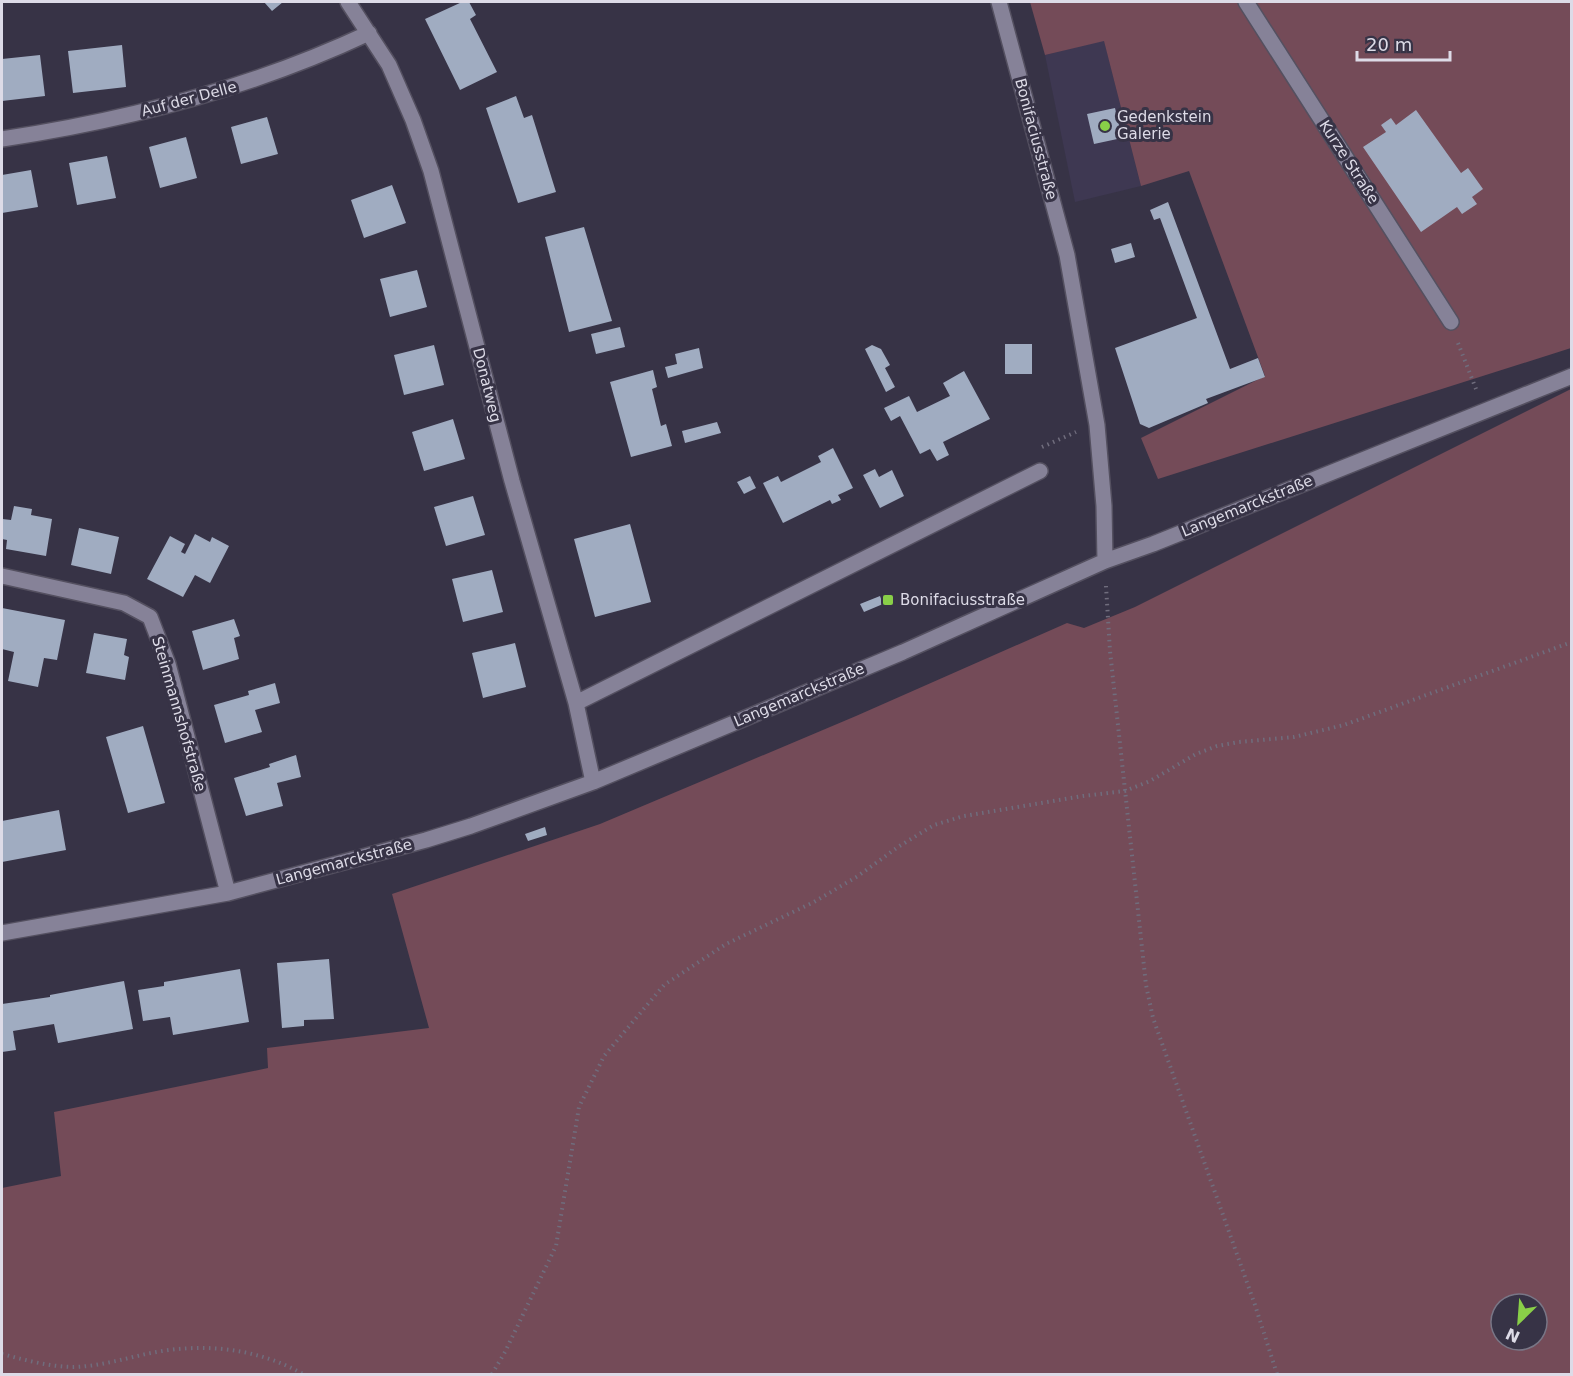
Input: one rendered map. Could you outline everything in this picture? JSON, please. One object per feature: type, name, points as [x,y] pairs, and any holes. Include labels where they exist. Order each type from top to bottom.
[{"type":"street","name":"Donatweg","points":[[348,2],[369,33],[393,76],[413,120],[431,171],[512,481],[576,704],[593,782]]},
{"type":"street","name":"Bonifaciusstraße","points":[[999,2],[1067,255],[1097,425],[1104,506],[1105,561]]},
{"type":"street","name":"Kurze Straße","points":[[1246,2],[1451,322]]},
{"type":"street","name":"Auf der Delle","points":[[2,139],[73,128],[163,108],[237,87],[313,59],[369,33]]},
{"type":"street","name":"Langemarckstraße","points":[[2,933],[228,893],[437,837],[593,782],[903,652],[1105,561],[1572,376]]},
{"type":"street","points":[[576,704],[1040,471]]},
{"type":"street","name":"Steinmannshofstraße","points":[[2,576],[124,603],[150,617],[168,664],[228,893]]},
{"type":"path","points":[[1456,340],[1484,411]]},
{"type":"path","points":[[1040,471],[1040,448],[1097,425]]},
{"type":"path","points":[[1105,561],[1110,651],[1146,985],[1153,1018],[1255,1305],[1277,1374]]},
{"type":"path","points":[[492,1374],[556,1246],[579,1107],[604,1056],[664,985],[726,944],[814,902],[858,876],[934,825],[964,816],[1125,791],[1150,781],[1189,758],[1216,747],[1239,742],[1294,737],[1344,724],[1572,642]]},
{"type":"path","points":[[2,1354],[42,1364],[72,1367],[98,1365],[169,1350],[204,1348],[242,1350],[287,1365],[303,1374]]},
{"type":"shaded area","points":[[1030,2],[1571,2],[1571,348],[1158,479],[1141,438],[1265,376],[1189,171],[1141,186],[1104,41],[1045,55]]},
{"type":"shaded area","points":[[1104,40],[1141,186],[1075,202],[1045,55]]},
{"type":"shaded area","points":[[1571,389],[1571,1374],[2,1374],[2,1188],[61,1176],[54,1112],[268,1068],[267,1048],[429,1028],[392,894],[600,824],[856,716],[1067,623],[1084,628],[1135,607]]},
{"type":"building","points":[[264,2],[283,2],[272,11]]},
{"type":"building","points":[[462,2],[469,2],[476,15],[470,19],[497,72],[460,90],[425,19]]},
{"type":"building","points":[[122,45],[126,87],[73,93],[68,51]]},
{"type":"building","points":[[40,55],[45,96],[2,101],[2,59]]},
{"type":"building","points":[[516,96],[524,118],[532,115],[556,192],[518,203],[486,108]]},
{"type":"building","name":"Gedenkstein Galerie","points":[[1115,108],[1122,138],[1094,144],[1087,114]]},
{"type":"building","points":[[1416,110],[1461,173],[1468,168],[1483,189],[1472,197],[1477,204],[1462,214],[1457,207],[1421,232],[1363,147],[1386,132],[1381,125],[1391,118],[1396,125]]},
{"type":"building","points":[[267,117],[278,154],[241,164],[231,127]]},
{"type":"building","points":[[186,137],[197,178],[160,188],[149,147]]},
{"type":"building","points":[[107,156],[116,198],[77,205],[69,163]]},
{"type":"building","points":[[31,170],[38,207],[2,213],[2,175]]},
{"type":"building","points":[[392,185],[406,223],[364,238],[351,200]]},
{"type":"building","points":[[1168,202],[1230,369],[1258,358],[1265,377],[1206,399],[1208,403],[1149,428],[1140,424],[1115,348],[1197,318],[1160,218],[1154,220],[1150,210]]},
{"type":"building","points":[[584,227],[612,321],[569,332],[545,237]]},
{"type":"building","points":[[1131,243],[1135,257],[1115,263],[1111,249]]},
{"type":"building","points":[[417,270],[427,307],[390,317],[380,279]]},
{"type":"building","points":[[620,327],[625,347],[596,354],[591,334]]},
{"type":"building","points":[[1005,344],[1032,344],[1032,374],[1005,374]]},
{"type":"building","points":[[434,345],[444,385],[404,395],[394,355]]},
{"type":"building","points":[[872,345],[881,349],[890,365],[885,368],[895,387],[886,392],[865,349]]},
{"type":"building","points":[[699,348],[703,368],[668,378],[665,367],[677,364],[675,354]]},
{"type":"building","points":[[653,370],[657,387],[652,389],[661,426],[666,424],[672,446],[631,457],[610,382]]},
{"type":"building","points":[[964,371],[990,419],[943,442],[949,455],[937,461],[930,449],[920,454],[900,416],[891,421],[884,408],[909,396],[917,412],[950,396],[943,383]]},
{"type":"building","points":[[453,419],[465,459],[424,471],[412,432]]},
{"type":"building","points":[[717,422],[721,433],[685,443],[682,431]]},
{"type":"building","points":[[833,448],[853,488],[838,495],[841,500],[832,504],[830,500],[783,523],[763,483],[778,476],[781,482],[821,462],[818,456]]},
{"type":"building","points":[[875,469],[879,477],[892,470],[904,496],[880,508],[863,475]]},
{"type":"building","points":[[750,476],[756,488],[744,494],[737,482]]},
{"type":"building","points":[[473,496],[485,535],[446,546],[434,507]]},
{"type":"building","points":[[14,506],[32,509],[31,515],[52,519],[46,556],[6,549],[7,540],[2,539],[2,519],[11,520]]},
{"type":"building","points":[[630,524],[651,602],[595,617],[574,539]]},
{"type":"building","points":[[79,528],[119,537],[111,574],[71,565]]},
{"type":"building","points":[[195,534],[210,542],[212,537],[229,546],[210,583],[195,575],[183,597],[147,579],[170,536],[185,544],[181,552],[185,554]]},
{"type":"building","points":[[492,570],[503,612],[463,622],[452,579]]},
{"type":"building","points":[[880,596],[883,604],[864,612],[860,604]]},
{"type":"building","points":[[2,608],[65,620],[57,660],[44,658],[38,687],[8,681],[14,652],[2,649]]},
{"type":"building","points":[[234,619],[240,636],[234,638],[239,659],[203,670],[192,631]]},
{"type":"building","points":[[94,633],[127,639],[124,655],[129,657],[125,680],[86,673]]},
{"type":"building","points":[[515,643],[526,687],[483,698],[472,653]]},
{"type":"building","points":[[275,683],[280,703],[255,710],[262,732],[225,743],[214,705],[249,695],[248,691]]},
{"type":"building","points":[[143,726],[165,803],[128,813],[106,737]]},
{"type":"building","points":[[296,755],[301,777],[277,783],[283,806],[246,816],[234,778],[270,767],[269,764]]},
{"type":"building","points":[[59,810],[66,850],[2,862],[2,821]]},
{"type":"building","points":[[545,827],[547,835],[528,841],[525,834]]},
{"type":"building","points":[[329,959],[334,1019],[304,1020],[304,1026],[282,1028],[277,963]]},
{"type":"building","points":[[240,969],[249,1022],[173,1035],[170,1017],[143,1021],[138,990],[164,986],[164,982]]},
{"type":"building","points":[[124,981],[133,1029],[58,1043],[54,1024],[13,1031],[16,1050],[2,1052],[2,1004],[50,997],[50,995]]},
{"type":"place","name":"Gedenkstein Galerie","points":[[1105,126]]},
{"type":"place","name":"Bonifaciusstraße","points":[[888,600]]}]
